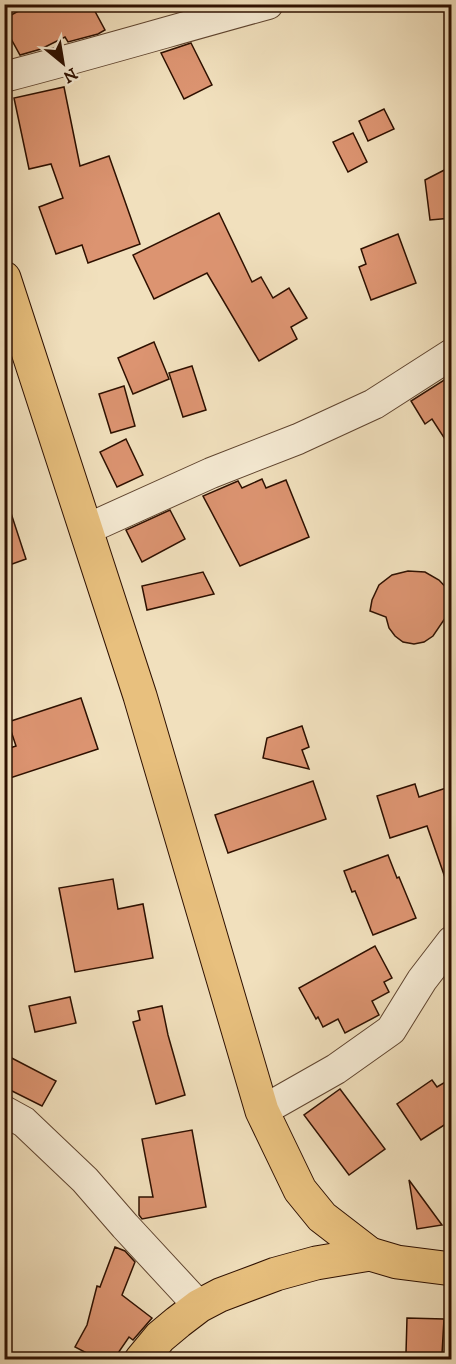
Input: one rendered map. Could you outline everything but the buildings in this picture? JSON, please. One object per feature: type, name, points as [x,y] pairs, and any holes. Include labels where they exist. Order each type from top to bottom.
[{"type":"main road","points":[[4,278],[140,696],[262,1111],[300,1190],[322,1217],[370,1254],[398,1262],[452,1269]]},
{"type":"main road","points":[[141,1359],[160,1337],[199,1306],[220,1295],[276,1274],[316,1263],[370,1254]]},
{"type":"street","points":[[4,77],[268,4]]},
{"type":"street","points":[[87,529],[211,473],[298,439],[374,404],[452,354]]},
{"type":"street","points":[[262,1111],[336,1070],[391,1030],[422,980],[452,941]]},
{"type":"street","points":[[4,1112],[24,1122],[85,1180],[124,1226],[199,1306]]}]
